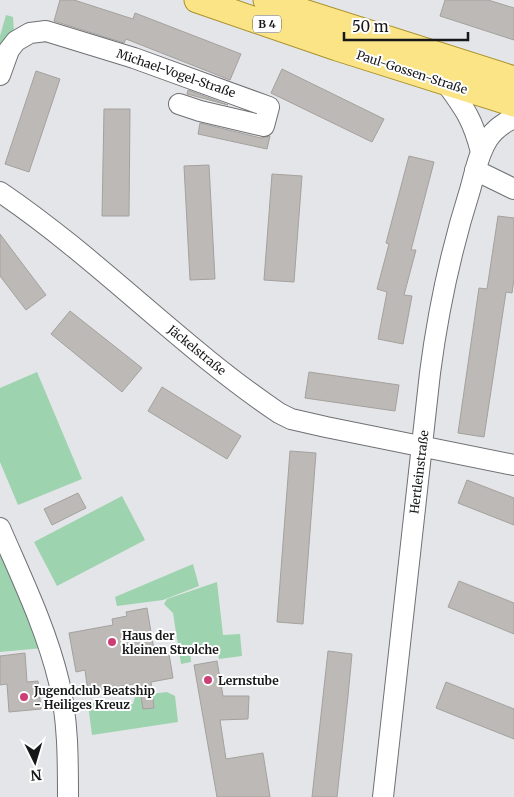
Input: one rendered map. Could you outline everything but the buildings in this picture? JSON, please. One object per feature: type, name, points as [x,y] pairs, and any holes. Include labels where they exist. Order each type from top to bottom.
[{"type":"main road","name":"Paul-Gossen-Straße","points":[[197,0],[346,51],[514,104]]},
{"type":"main road","name":"Paul-Gossen-Straße","points":[[266,0],[514,79]]},
{"type":"street","name":"Michael-Vogel-Straße","points":[[0,75],[9,50],[16,41],[30,33],[46,31],[134,58],[269,107],[264,126],[200,111],[179,104]]},
{"type":"street","points":[[446,83],[470,117],[476,131],[478,161],[514,189]]},
{"type":"street","name":"Hertleinstraße","points":[[383,797],[435,332],[458,229],[478,161],[494,131],[514,118]]},
{"type":"street","name":"Jäckelstraße","points":[[0,192],[99,268],[187,343],[280,413],[291,419],[514,465]]},
{"type":"street","points":[[0,528],[41,621],[60,683],[67,749],[68,797]]},
{"type":"green space","points":[[6,15],[13,17],[14,33],[0,56],[0,36]]},
{"type":"green space","points":[[37,372],[82,479],[18,505],[0,462],[0,388]]},
{"type":"green space","points":[[122,496],[145,540],[57,586],[34,542]]},
{"type":"green space","points":[[0,543],[43,648],[0,652]]},
{"type":"green space","points":[[193,564],[199,586],[163,600],[117,606],[115,597]]},
{"type":"green space","points":[[217,582],[223,635],[240,634],[242,656],[219,659],[217,649],[190,652],[191,662],[181,664],[173,613],[164,604],[167,599]]},
{"type":"green space","points":[[167,692],[175,696],[178,722],[92,735],[88,704],[98,702],[98,706],[118,702],[129,705],[133,704],[135,696]]},
{"type":"place","name":"Haus der kleinen Strolche","points":[[112,642]]},
{"type":"place","name":"Lernstube","points":[[208,680]]},
{"type":"place","name":"Jugendclub Beatship - Heiliges Kreuz","points":[[24,697]]}]
